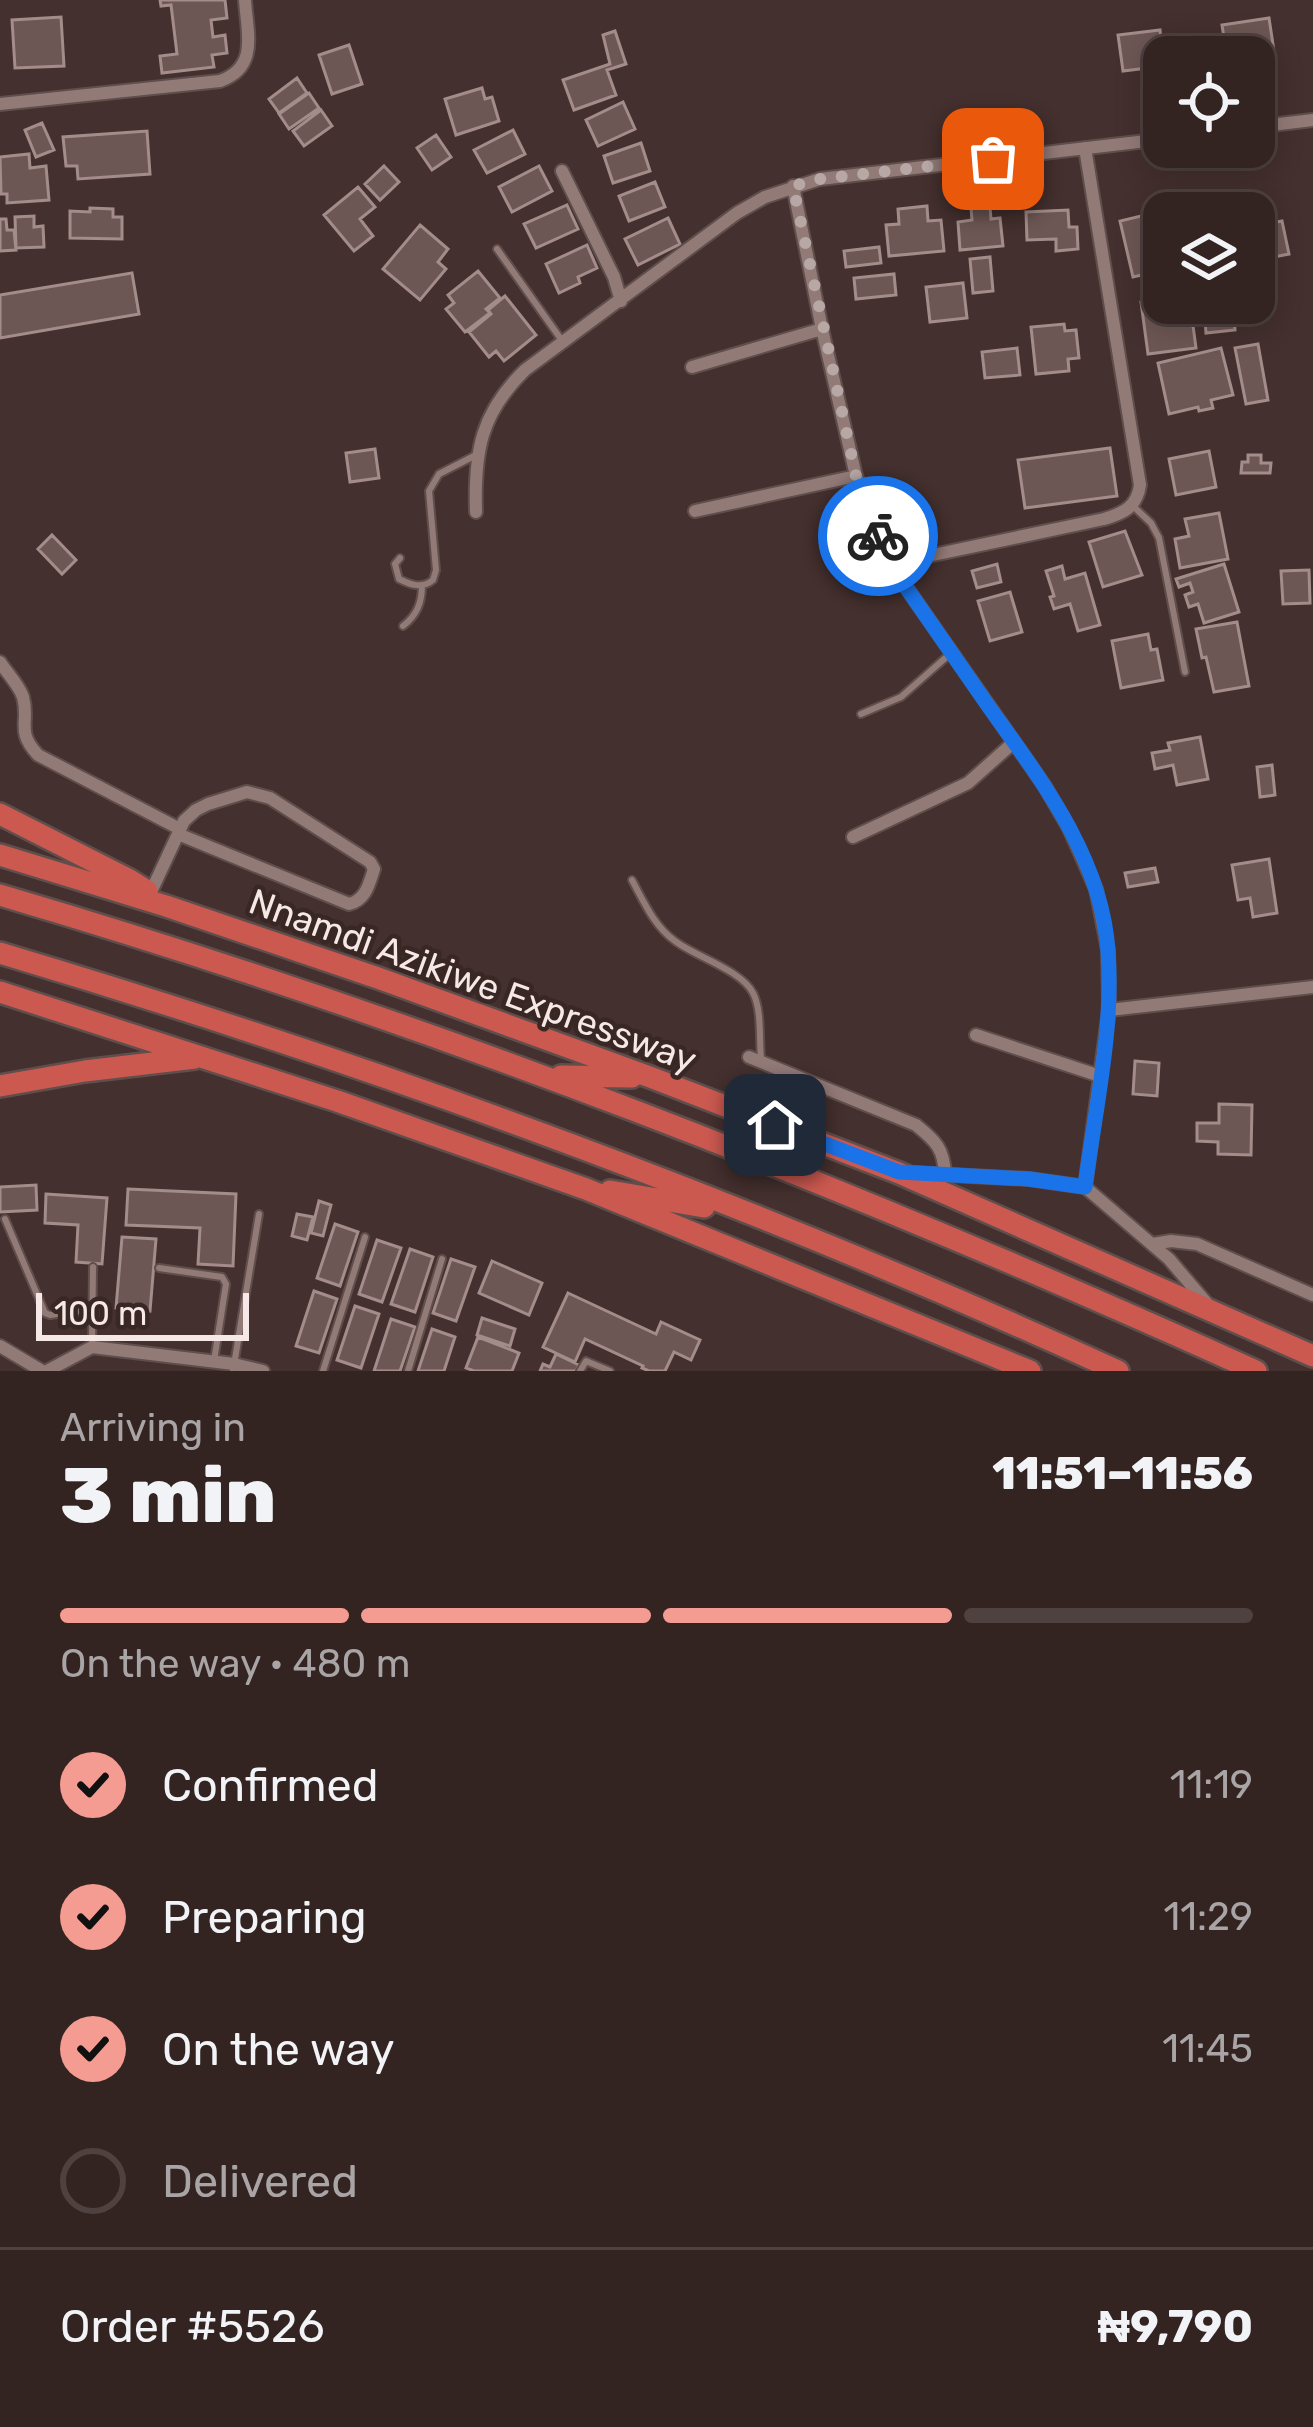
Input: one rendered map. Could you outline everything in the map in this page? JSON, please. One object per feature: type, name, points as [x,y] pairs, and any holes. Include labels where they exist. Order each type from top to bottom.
[{"type":"highway","points":[[0,814],[128,879],[158,900]]},
{"type":"highway","name":"Nnamdi Azikiwe Expressway","points":[[0,855],[158,900],[899,1172],[1313,1356]]},
{"type":"highway","name":"Nnamdi Azikiwe Expressway","points":[[0,895],[304,990],[723,1143],[948,1235],[1256,1371]]},
{"type":"highway","points":[[0,953],[418,1088],[745,1211],[1118,1371]]},
{"type":"highway","points":[[0,992],[205,1057],[586,1190],[1030,1371]]},
{"type":"highway","points":[[0,1086],[205,1057]]},
{"type":"highway","points":[[545,1076],[650,1077]]},
{"type":"highway","points":[[586,1190],[745,1211]]},
{"type":"street","points":[[0,104],[230,78],[245,63],[248,52],[245,0]]},
{"type":"street","points":[[1275,125],[1313,120]]},
{"type":"street","points":[[476,512],[479,453],[487,418],[502,392],[525,370],[765,197],[793,186],[855,175],[1143,141]]},
{"type":"street","points":[[890,564],[1104,519],[1133,506],[1138,497],[1140,485],[1085,148]]},
{"type":"street","points":[[562,171],[614,277],[620,301]]},
{"type":"street","points":[[793,186],[856,476],[890,564],[1057,806],[1104,916],[1109,1010],[1085,1187]]},
{"type":"street","points":[[692,367],[822,329]]},
{"type":"street","points":[[695,512],[856,476]]},
{"type":"street","points":[[0,662],[23,698],[26,742],[38,754],[179,831],[350,904],[364,895],[374,869],[370,862],[260,794],[247,792],[208,804],[184,821],[179,831],[158,900]]},
{"type":"street","points":[[853,837],[968,784],[1014,742]]},
{"type":"street","points":[[1109,1010],[1313,987]]},
{"type":"street","points":[[976,1035],[1100,1076]]},
{"type":"street","points":[[755,1059],[916,1126],[938,1144],[944,1156],[944,1175]]},
{"type":"street","points":[[899,1172],[1085,1187],[1153,1244],[1213,1312]]},
{"type":"street","points":[[1153,1244],[1197,1244],[1313,1295]]},
{"type":"street","points":[[0,1346],[44,1371],[92,1347],[263,1371]]},
{"type":"lane","points":[[497,249],[563,342]]},
{"type":"lane","points":[[400,558],[395,564],[399,579],[422,585],[433,580],[436,570],[428,505],[434,480],[448,467],[479,453]]},
{"type":"lane","points":[[1133,506],[1159,538],[1185,672]]},
{"type":"lane","points":[[403,626],[418,610],[422,585]]},
{"type":"lane","points":[[861,714],[901,697],[952,653]]},
{"type":"lane","points":[[632,880],[668,936],[751,989],[755,1059]]},
{"type":"lane","points":[[234,1368],[259,1214]]},
{"type":"lane","points":[[5,1219],[45,1312],[92,1309]]},
{"type":"lane","points":[[323,1371],[365,1237]]},
{"type":"lane","points":[[408,1371],[442,1259]]},
{"type":"lane","points":[[92,1347],[93,1267]]},
{"type":"lane","points":[[159,1268],[215,1275],[226,1284],[214,1361]]},
{"type":"lane","points":[[580,1371],[586,1360],[610,1371]]},
{"type":"building","points":[[160,0],[225,0],[227,18],[211,20],[213,37],[225,35],[227,53],[212,55],[214,67],[162,73],[160,56],[177,54],[171,5],[161,6]]},
{"type":"building","points":[[61,17],[64,66],[15,68],[12,20]]},
{"type":"building","points":[[1269,18],[1272,36],[1224,36],[1222,25]]},
{"type":"building","points":[[1160,30],[1161,36],[1143,36],[1143,69],[1123,71],[1118,35]]},
{"type":"building","points":[[615,31],[626,64],[607,70],[616,95],[574,110],[563,80],[610,64],[603,35]]},
{"type":"building","points":[[349,45],[362,84],[332,94],[319,55]]},
{"type":"building","points":[[297,78],[307,93],[279,113],[269,99]]},
{"type":"building","points":[[482,88],[485,99],[492,97],[499,121],[456,135],[445,99]]},
{"type":"building","points":[[309,93],[319,108],[289,129],[279,114]]},
{"type":"building","points":[[623,102],[635,129],[598,146],[586,120]]},
{"type":"building","points":[[321,110],[332,126],[304,146],[293,131]]},
{"type":"building","points":[[42,123],[54,150],[36,157],[25,130]]},
{"type":"building","points":[[513,130],[525,154],[487,173],[474,150]]},
{"type":"building","points":[[147,131],[150,174],[78,179],[77,166],[66,166],[63,137]]},
{"type":"building","points":[[436,135],[451,157],[432,170],[417,148]]},
{"type":"building","points":[[641,143],[650,171],[613,183],[604,156]]},
{"type":"building","points":[[29,154],[30,168],[46,166],[49,200],[7,203],[7,194],[1,194],[0,157]]},
{"type":"building","points":[[384,166],[399,182],[380,200],[365,184]]},
{"type":"building","points":[[539,166],[552,191],[512,212],[499,187]]},
{"type":"building","points":[[655,182],[665,207],[629,221],[619,196]]},
{"type":"building","points":[[358,187],[375,207],[360,219],[373,236],[354,251],[324,215]]},
{"type":"building","points":[[567,205],[578,229],[536,248],[524,224]]},
{"type":"building","points":[[927,206],[928,221],[941,220],[944,251],[889,256],[886,225],[899,224],[898,209]]},
{"type":"building","points":[[990,207],[991,219],[1000,218],[1003,246],[960,250],[958,222],[972,220],[971,208]]},
{"type":"building","points":[[90,208],[113,209],[113,217],[122,217],[122,239],[70,238],[70,211],[90,212]]},
{"type":"building","points":[[1068,210],[1069,227],[1077,227],[1078,249],[1056,251],[1056,239],[1027,240],[1026,212]]},
{"type":"building","points":[[1143,215],[1143,275],[1133,277],[1120,221]]},
{"type":"building","points":[[34,216],[34,227],[43,226],[44,247],[16,248],[15,217]]},
{"type":"building","points":[[668,218],[680,244],[638,265],[625,239]]},
{"type":"building","points":[[0,219],[6,219],[7,230],[14,230],[16,250],[0,251]]},
{"type":"building","points":[[1282,221],[1289,254],[1275,257],[1275,222]]},
{"type":"building","points":[[420,225],[448,249],[438,262],[446,269],[420,300],[383,269]]},
{"type":"building","points":[[587,245],[597,268],[559,293],[546,264]]},
{"type":"building","points":[[879,247],[881,263],[846,267],[844,251]]},
{"type":"building","points":[[990,257],[993,291],[973,293],[970,259]]},
{"type":"building","points":[[478,271],[500,298],[486,309],[490,313],[465,332],[446,309],[454,303],[448,295]]},
{"type":"building","points":[[132,273],[139,314],[0,338],[0,295]]},
{"type":"building","points":[[894,274],[896,295],[856,299],[854,278]]},
{"type":"building","points":[[963,283],[967,318],[930,322],[926,287]]},
{"type":"building","points":[[505,296],[536,335],[504,361],[496,351],[489,357],[469,332]]},
{"type":"building","points":[[1064,324],[1065,331],[1076,330],[1079,358],[1068,359],[1069,371],[1036,374],[1031,327]]},
{"type":"building","points":[[1144,324],[1193,324],[1196,348],[1148,354]]},
{"type":"building","points":[[1205,324],[1235,324],[1235,330],[1206,333]]},
{"type":"building","points":[[1258,344],[1268,400],[1246,404],[1235,348]]},
{"type":"building","points":[[1017,348],[1020,375],[985,378],[982,352]]},
{"type":"building","points":[[1221,348],[1233,395],[1211,400],[1213,408],[1169,414],[1158,363]]},
{"type":"building","points":[[1110,448],[1117,496],[1025,508],[1018,460]]},
{"type":"building","points":[[375,449],[379,478],[350,482],[346,453]]},
{"type":"building","points":[[1209,451],[1216,487],[1176,495],[1169,459]]},
{"type":"building","points":[[1248,455],[1261,455],[1261,463],[1271,463],[1270,473],[1241,473]]},
{"type":"building","points":[[1219,513],[1228,559],[1180,568],[1175,539],[1189,536],[1185,519]]},
{"type":"building","points":[[1125,531],[1142,575],[1103,587],[1089,542]]},
{"type":"building","points":[[52,535],[76,560],[62,574],[38,549]]},
{"type":"building","points":[[997,564],[1001,582],[977,588],[972,571]]},
{"type":"building","points":[[1224,564],[1239,612],[1204,623],[1198,604],[1189,607],[1185,595],[1193,592],[1190,583],[1179,587],[1176,579]]},
{"type":"building","points":[[1062,566],[1065,579],[1085,573],[1100,625],[1078,631],[1070,604],[1054,609],[1046,571]]},
{"type":"building","points":[[1309,570],[1310,603],[1283,604],[1281,571]]},
{"type":"building","points":[[1010,592],[1022,632],[990,641],[978,601]]},
{"type":"building","points":[[1237,622],[1249,686],[1214,692],[1196,629]]},
{"type":"building","points":[[1148,634],[1151,650],[1157,649],[1163,680],[1121,688],[1112,641]]},
{"type":"building","points":[[1200,737],[1208,779],[1177,785],[1173,765],[1155,769],[1152,753],[1170,750],[1168,743]]},
{"type":"building","points":[[1272,765],[1275,795],[1260,797],[1257,767]]},
{"type":"building","points":[[1269,859],[1277,913],[1253,917],[1250,898],[1238,900],[1232,865]]},
{"type":"building","points":[[1155,868],[1158,882],[1128,887],[1125,873]]},
{"type":"building","points":[[1135,1061],[1159,1063],[1157,1096],[1133,1094]]},
{"type":"building","points":[[1219,1104],[1252,1105],[1251,1155],[1218,1154],[1218,1142],[1197,1141],[1197,1123],[1219,1123]]},
{"type":"building","points":[[36,1185],[37,1210],[0,1212],[0,1187]]},
{"type":"building","points":[[128,1189],[236,1194],[233,1266],[198,1264],[200,1228],[126,1225]]},
{"type":"building","points":[[46,1194],[107,1198],[102,1264],[76,1262],[78,1225],[45,1223]]},
{"type":"building","points":[[319,1201],[331,1205],[323,1236],[311,1233]]},
{"type":"building","points":[[297,1214],[313,1217],[307,1240],[292,1236]]},
{"type":"building","points":[[335,1224],[358,1232],[340,1286],[317,1278]]},
{"type":"building","points":[[122,1237],[156,1239],[150,1311],[116,1308]]},
{"type":"building","points":[[377,1240],[401,1248],[382,1302],[359,1294]]},
{"type":"building","points":[[410,1249],[433,1257],[415,1312],[391,1304]]},
{"type":"building","points":[[451,1259],[475,1267],[456,1321],[433,1313]]},
{"type":"building","points":[[492,1261],[542,1283],[529,1315],[479,1293]]},
{"type":"building","points":[[314,1291],[337,1299],[319,1353],[296,1346]]},
{"type":"building","points":[[568,1293],[656,1334],[661,1322],[700,1340],[691,1360],[674,1352],[665,1371],[649,1371],[585,1339],[575,1362],[543,1347]]},
{"type":"building","points":[[355,1306],[379,1314],[361,1368],[337,1360]]},
{"type":"building","points":[[482,1318],[515,1329],[510,1346],[477,1335]]},
{"type":"building","points":[[391,1319],[415,1327],[400,1371],[374,1371]]},
{"type":"building","points":[[432,1329],[455,1337],[444,1371],[418,1371]]},
{"type":"building","points":[[478,1337],[519,1353],[512,1371],[466,1368]]},
{"type":"building","points":[[556,1354],[579,1365],[576,1371],[540,1371],[543,1364],[550,1367]]},
{"type":"way so far","points":[[878,536],[856,476],[793,186],[993,159]]},
{"type":"route","points":[[775,1125],[899,1172],[1085,1187],[1109,1010],[1108,950],[1096,889],[1045,785],[890,564],[878,536]]}]
